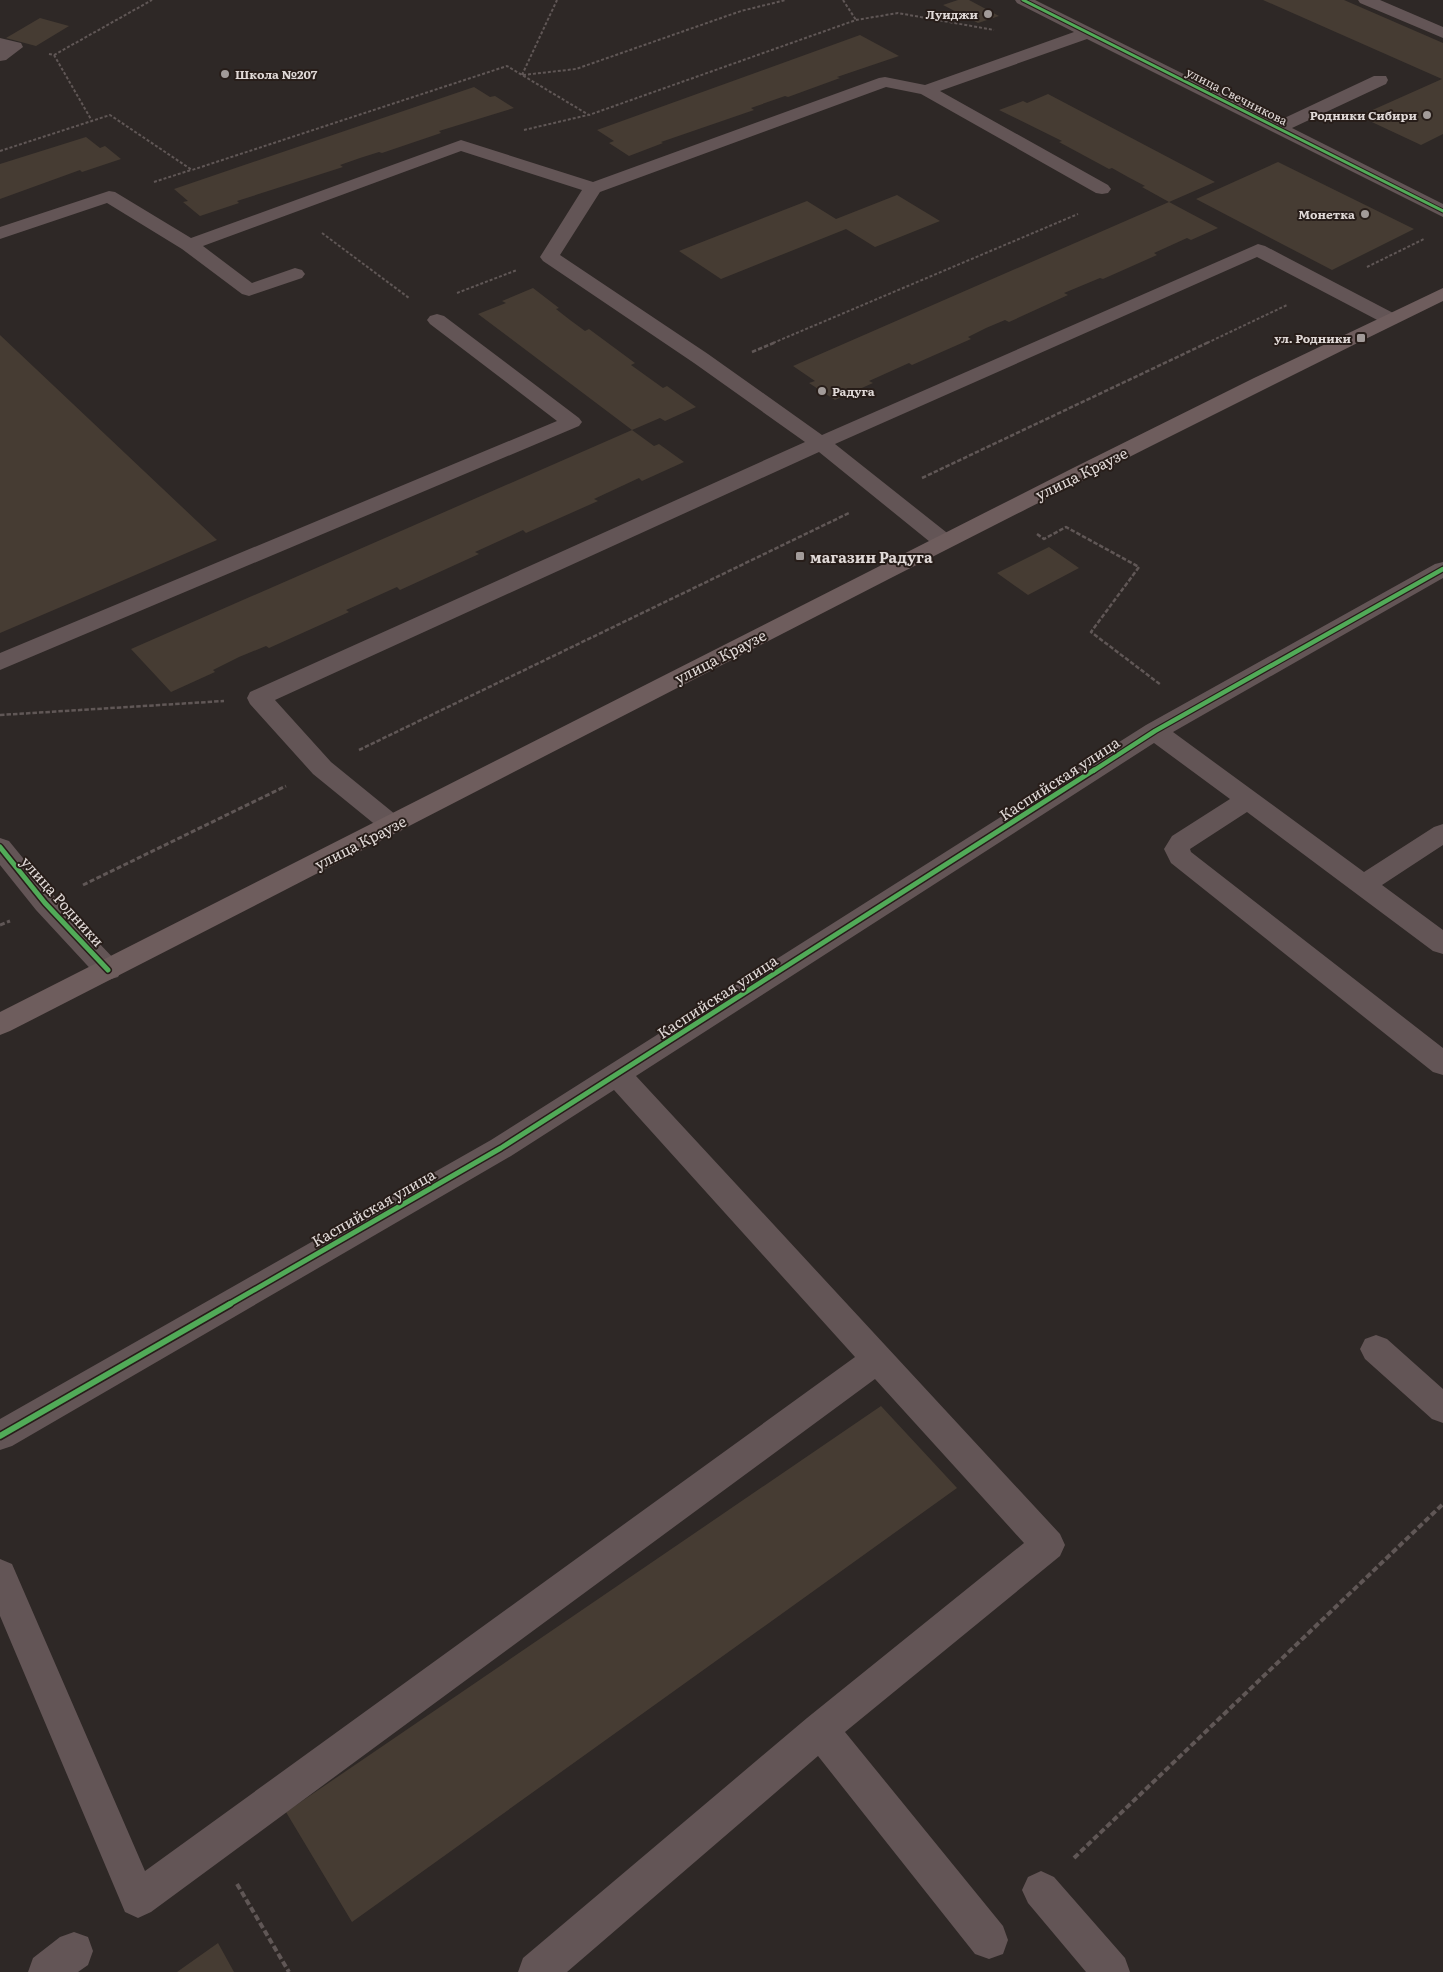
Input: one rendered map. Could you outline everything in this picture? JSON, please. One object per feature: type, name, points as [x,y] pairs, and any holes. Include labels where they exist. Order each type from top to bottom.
[{"type":"main road","name":"улица Краузе","points":[[0,1024],[392,825],[943,541],[1443,294]]},
{"type":"street","name":"улица Свечникова","points":[[1023,0],[1443,211]]},
{"type":"street","points":[[1366,0],[1443,33]]},
{"type":"street","points":[[926,90],[1088,33]]},
{"type":"street","points":[[0,56],[7,45]]},
{"type":"street","points":[[1278,128],[1380,80]]},
{"type":"street","points":[[189,245],[461,145],[593,188],[885,82],[926,90],[1102,189]]},
{"type":"street","points":[[593,188],[550,257],[715,368],[821,444],[888,494],[943,541]]},
{"type":"street","points":[[0,233],[110,196],[189,245],[249,290],[295,274]]},
{"type":"street","points":[[392,825],[322,768],[259,698],[821,444],[1258,250],[1390,319]]},
{"type":"street","points":[[0,662],[572,422],[428,313]]},
{"type":"street","name":"Каспийская улица","points":[[0,1436],[501,1148],[1155,731],[1443,569]]},
{"type":"street","points":[[1155,731],[1443,944]]},
{"type":"street","points":[[1248,800],[1181,842],[1176,849],[1180,857],[1443,1064]]},
{"type":"street","points":[[1363,885],[1443,834]]},
{"type":"street","name":"улица Родники","points":[[0,847],[45,903],[108,970]]},
{"type":"street","points":[[537,1972],[820,1730],[1048,1545],[617,1074]]},
{"type":"street","points":[[1376,1349],[1443,1409]]},
{"type":"street","points":[[0,1575],[138,1900],[877,1358]]},
{"type":"street","points":[[820,1730],[989,1940]]},
{"type":"street","points":[[1041,1890],[1111,1972]]},
{"type":"path","points":[[7,45],[54,55],[152,0]]},
{"type":"path","points":[[522,75],[557,0]]},
{"type":"path","points":[[522,75],[576,69],[741,11],[786,0]]},
{"type":"path","points":[[843,0],[856,20]]},
{"type":"path","points":[[0,151],[110,115],[192,170],[508,66],[589,115],[856,20],[898,13],[984,28],[1053,46]]},
{"type":"path","points":[[54,55],[92,121]]},
{"type":"path","points":[[715,368],[1107,202],[1102,189]]},
{"type":"path","points":[[288,208],[428,313],[550,257]]},
{"type":"path","points":[[0,925],[888,494],[1425,239]]},
{"type":"path","points":[[1044,539],[1066,527],[1139,567],[1091,632],[1193,710]]},
{"type":"path","points":[[0,715],[259,698]]},
{"type":"path","points":[[1041,1890],[1443,1504]]},
{"type":"path","points":[[214,1844],[289,1972]]},
{"type":"building","points":[[958,0],[969,0],[999,16],[978,23],[943,5]]},
{"type":"building","points":[[1263,0],[1344,0],[1443,43],[1443,134],[1421,145],[1359,116],[1442,79]]},
{"type":"building","points":[[40,18],[69,26],[36,46],[6,38]]},
{"type":"building","points":[[860,35],[899,56],[837,77],[840,78],[788,97],[785,96],[751,108],[754,110],[661,142],[663,143],[629,156],[609,143],[614,141],[597,130]]},
{"type":"building","points":[[474,87],[490,97],[495,96],[514,108],[439,131],[441,133],[382,153],[379,152],[360,158],[340,165],[343,167],[237,201],[239,203],[200,216],[183,202],[188,201],[174,189]]},
{"type":"building","points":[[1048,94],[1215,182],[1169,202],[1112,168],[1109,169],[1059,142],[1062,141],[999,110],[1023,101],[1027,103]]},
{"type":"building","points":[[86,137],[100,148],[105,146],[121,159],[82,172],[80,170],[0,199],[0,164]]},
{"type":"building","points":[[1278,162],[1414,229],[1332,270],[1196,199]]},
{"type":"building","points":[[897,195],[940,221],[875,247],[846,229],[721,279],[679,251],[807,201],[836,219]]},
{"type":"building","points":[[1169,202],[1218,228],[1191,240],[1187,238],[1154,253],[1157,255],[1103,279],[1100,278],[1064,293],[1068,295],[1009,322],[1005,320],[986,328],[968,337],[971,339],[912,365],[909,363],[869,381],[873,383],[835,400],[809,383],[815,381],[793,366]]},
{"type":"building","points":[[533,288],[559,308],[556,309],[570,320],[585,331],[589,329],[635,363],[631,365],[663,388],[667,386],[696,407],[665,421],[660,418],[632,430],[478,314],[506,303],[502,301]]},
{"type":"building","points":[[0,335],[217,540],[0,633]]},
{"type":"building","points":[[632,430],[654,446],[659,444],[684,462],[642,481],[639,478],[594,499],[598,501],[526,533],[523,530],[475,552],[479,554],[400,590],[397,587],[346,610],[349,612],[269,648],[266,646],[239,657],[213,670],[215,672],[171,692],[131,649]]},
{"type":"building","points":[[1049,547],[1079,568],[1028,595],[997,573]]},
{"type":"building","points":[[881,1406],[957,1488],[352,1922],[286,1812]]},
{"type":"building","points":[[218,1943],[234,1972],[177,1972]]},
{"type":"cycle path","points":[[1023,0],[1443,211]]},
{"type":"cycle path","points":[[0,1436],[501,1148],[1155,731],[1443,569]]},
{"type":"cycle path","points":[[0,847],[45,903],[108,970]]},
{"type":"place","name":"Луиджи","points":[[988,14]]},
{"type":"place","name":"Школа №207","points":[[225,74]]},
{"type":"place","name":"Родники Сибири","points":[[1427,115]]},
{"type":"place","name":"Монетка","points":[[1365,214]]},
{"type":"place","name":"ул. Родники","points":[[1361,338]]},
{"type":"place","name":"Радуга","points":[[822,391]]},
{"type":"place","name":"магазин Радуга","points":[[800,556]]}]
